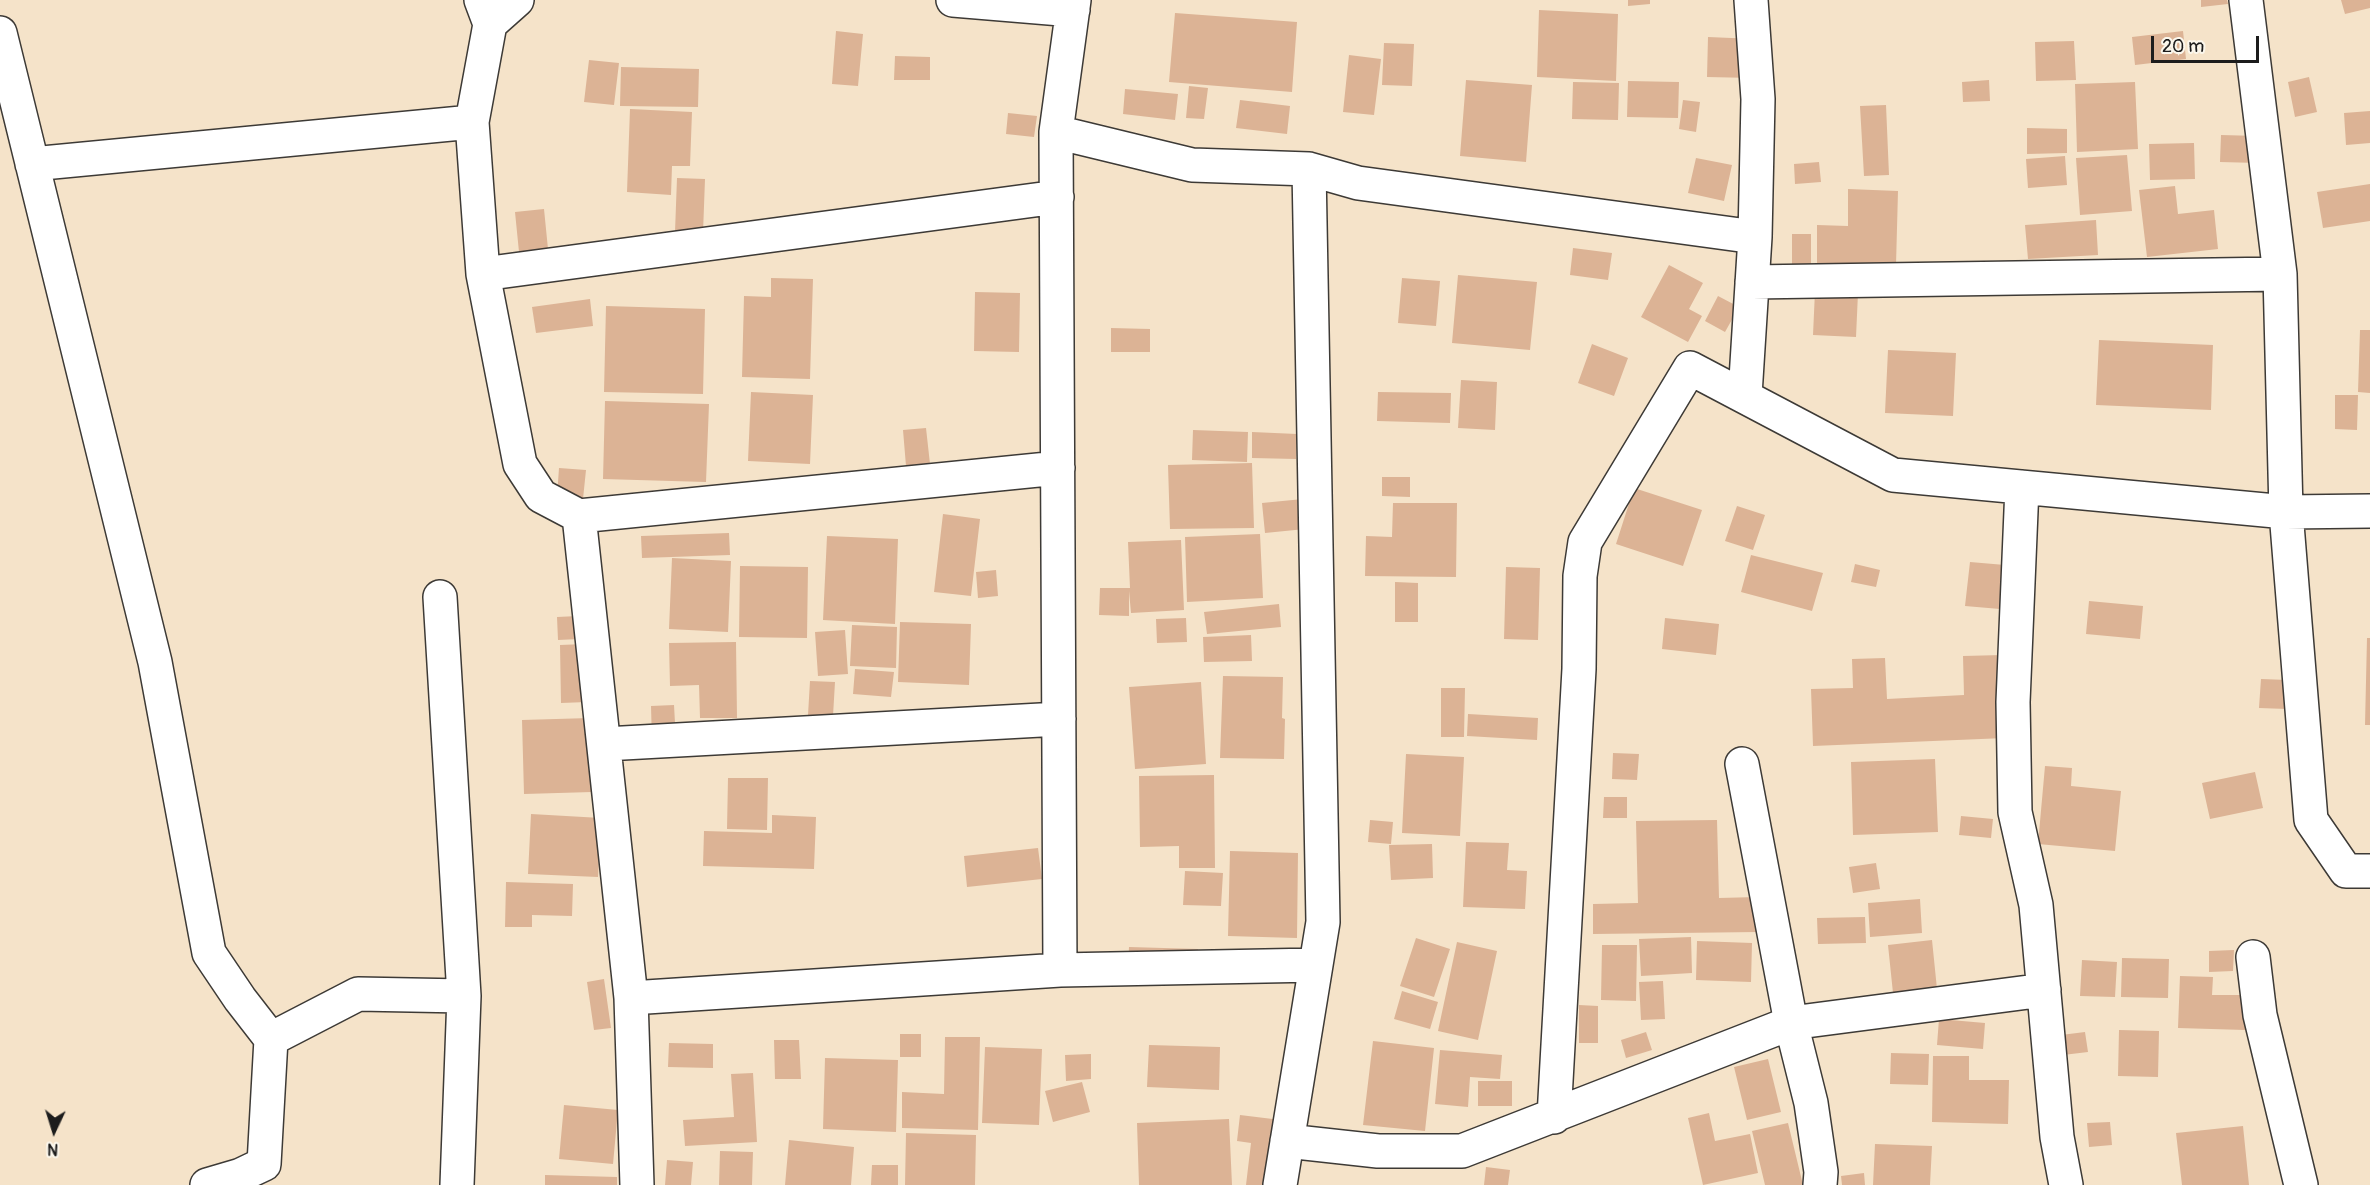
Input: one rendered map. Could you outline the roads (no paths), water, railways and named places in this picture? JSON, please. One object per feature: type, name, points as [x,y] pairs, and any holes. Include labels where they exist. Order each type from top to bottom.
[{"type":"street","points":[[517,0],[486,12],[472,122],[483,274],[520,464],[541,496],[579,516],[1058,468]]},
{"type":"street","points":[[953,0],[1073,5],[1056,132],[1060,970]]},
{"type":"street","points":[[1745,395],[1755,237],[1758,99],[1750,0]]},
{"type":"street","points":[[2246,0],[2280,274],[2286,512],[2311,820],[2346,871],[2370,871]]},
{"type":"street","points":[[0,33],[155,662],[209,953],[271,1039],[264,1164],[242,1175],[207,1185]]},
{"type":"street","points":[[32,164],[472,122]]},
{"type":"street","points":[[1056,132],[1192,165],[1309,169],[1358,183],[1755,237]]},
{"type":"street","points":[[1280,1185],[1323,922],[1309,169]]},
{"type":"street","points":[[483,274],[1057,197]]},
{"type":"street","points":[[1752,282],[2280,274]]},
{"type":"street","points":[[1554,1117],[1579,669],[1580,576],[1585,542],[1690,368],[1893,475],[2286,512],[2370,511]]},
{"type":"street","points":[[2022,487],[2013,702],[2014,812],[2036,905],[2057,1137],[2066,1185]]},
{"type":"street","points":[[579,516],[631,998],[637,1185]]},
{"type":"street","points":[[440,597],[464,996],[457,1185]]},
{"type":"street","points":[[605,744],[1059,719]]},
{"type":"street","points":[[1742,764],[1791,1023],[1811,1103],[1821,1172],[1820,1185]]},
{"type":"street","points":[[2253,957],[2260,1015],[2301,1185]]},
{"type":"street","points":[[631,998],[1060,970],[1316,965]]},
{"type":"street","points":[[1287,1141],[1378,1151],[1462,1151],[1791,1023],[2044,990]]},
{"type":"street","points":[[271,1039],[358,994],[464,996]]}]
